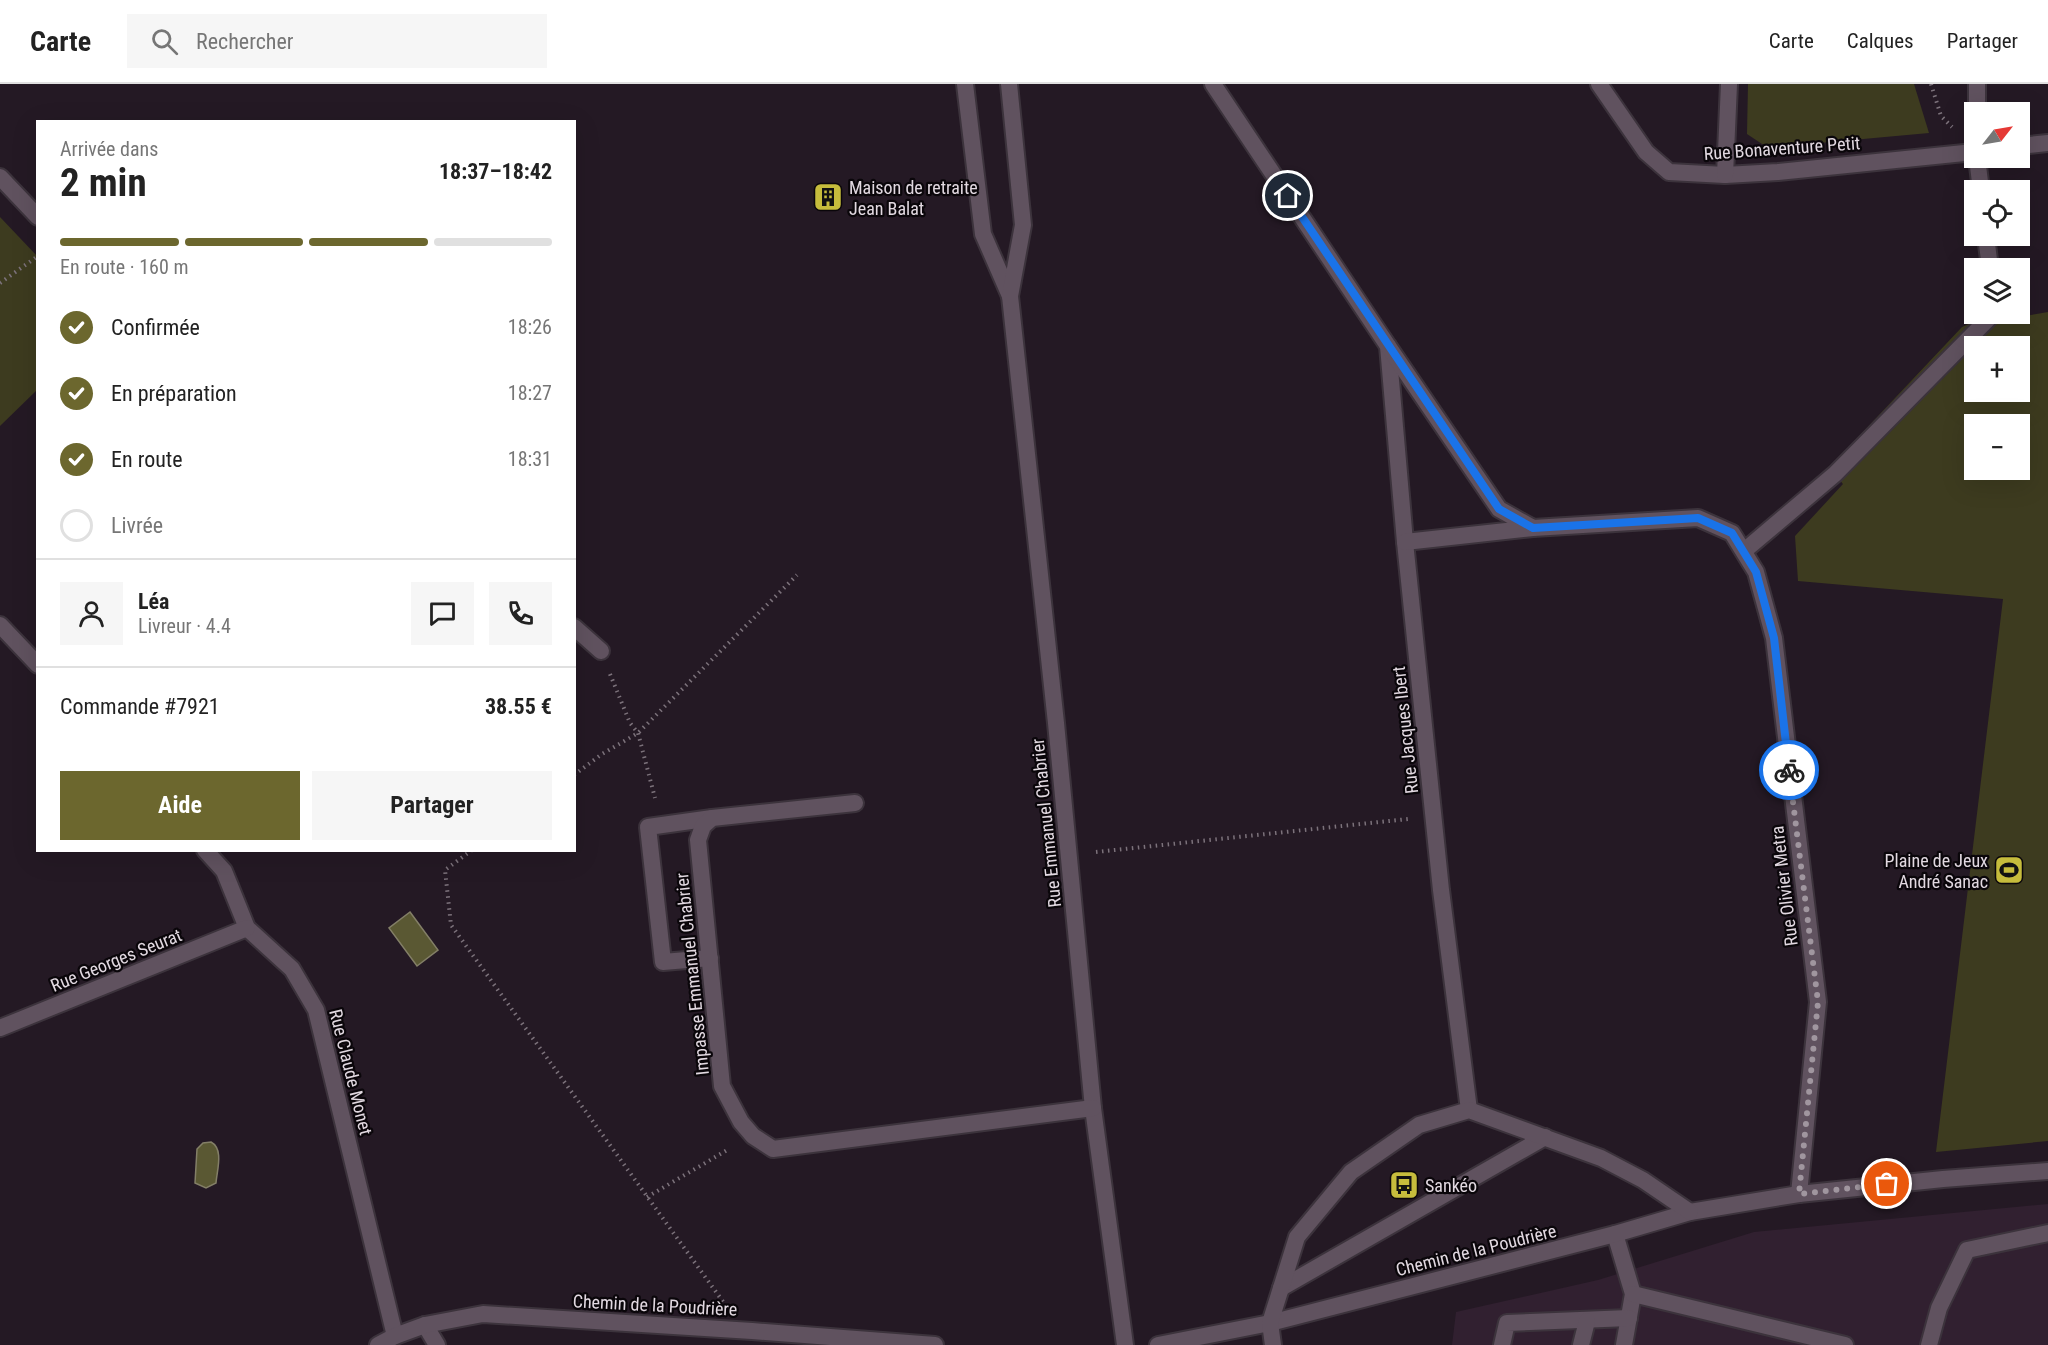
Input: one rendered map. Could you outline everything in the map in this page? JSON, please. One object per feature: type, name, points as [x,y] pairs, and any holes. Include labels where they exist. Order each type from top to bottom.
[{"type":"street","name":"Rue Emmanuel Chabrier","points":[[965,84],[983,234],[1010,296]]},
{"type":"street","name":"Rue Emmanuel Chabrier","points":[[1009,84],[1023,225],[1010,296],[1069,855],[1093,1108],[1125,1345]]},
{"type":"street","name":"Rue Jacques Ibert","points":[[1213,84],[1499,509],[1533,528]]},
{"type":"street","name":"Rue Bonaventure Petit","points":[[1599,84],[1646,152],[1669,172],[1725,175],[1778,172],[1964,153]]},
{"type":"street","points":[[1725,175],[1729,84]]},
{"type":"street","points":[[1977,84],[1977,102]]},
{"type":"street","points":[[2030,145],[2048,143]]},
{"type":"street","points":[[0,177],[36,215]]},
{"type":"street","points":[[1744,551],[1835,474],[1983,324]]},
{"type":"street","name":"Rue Jacques Ibert","points":[[1388,346],[1405,542],[1434,816],[1469,1110]]},
{"type":"street","name":"Rue Olivier Metra","points":[[1405,542],[1533,528],[1698,518],[1732,533],[1744,551],[1756,572],[1774,638],[1818,1002],[1799,1194]]},
{"type":"street","points":[[0,625],[7,642],[36,664]]},
{"type":"street","points":[[576,629],[600,651]]},
{"type":"street","points":[[710,958],[663,962],[648,827],[855,802]]},
{"type":"street","name":"Impasse Emmanuel Chabrier","points":[[712,818],[703,826],[698,840],[722,1086],[741,1122],[753,1136],[773,1149],[1093,1108]]},
{"type":"street","name":"Rue Claude Monet","points":[[207,852],[224,871],[247,928],[292,969],[316,1010],[395,1336]]},
{"type":"street","name":"Rue Georges Seurat","points":[[0,1028],[247,928]]},
{"type":"street","points":[[1273,1345],[1270,1323],[1297,1238],[1351,1172],[1419,1125],[1469,1110],[1601,1158],[1642,1180],[1690,1212]]},
{"type":"street","points":[[1281,1288],[1545,1137]]},
{"type":"street","name":"Chemin de la Poudrière","points":[[1158,1345],[1270,1323],[1615,1234],[1690,1212],[1799,1194],[2048,1171]]},
{"type":"street","points":[[1929,1345],[1939,1308],[1967,1250],[2048,1233]]},
{"type":"street","points":[[1615,1234],[1633,1293],[1624,1345]]},
{"type":"street","points":[[1633,1293],[1845,1345]]},
{"type":"street","name":"Chemin de la Poudrière","points":[[378,1345],[425,1325],[483,1314],[744,1330],[935,1345]]},
{"type":"street","points":[[1502,1345],[1507,1323],[1629,1318]]},
{"type":"street","points":[[1581,1345],[1587,1321]]},
{"type":"street","points":[[425,1325],[437,1345]]},
{"type":"path","points":[[0,284],[36,257]]},
{"type":"path","points":[[576,774],[602,754],[638,733],[797,575]]},
{"type":"path","points":[[600,651],[630,723],[638,733],[659,826]]},
{"type":"path","points":[[1069,855],[1434,816]]},
{"type":"path","points":[[469,852],[445,870],[451,925],[744,1330]]},
{"type":"path","points":[[647,1197],[753,1136]]},
{"type":"shaded area","points":[[1748,84],[1914,84],[1929,133],[1775,147],[1762,144],[1747,134]]},
{"type":"shaded area","points":[[0,217],[36,255],[36,391],[0,426]]},
{"type":"shaded area","name":"Plaine de Jeux André Sanac","points":[[2048,312],[2048,1141],[1936,1152],[2003,599],[1798,581],[1795,536],[1843,484],[1829,468],[1962,327],[1969,324],[2030,324],[2030,315]]},
{"type":"shaded area","points":[[410,912],[438,950],[417,966],[389,928]]},
{"type":"shaded area","points":[[211,1142],[215,1145],[219,1155],[218,1166],[216,1183],[206,1188],[195,1183],[197,1149],[203,1143]]},
{"type":"shaded area","points":[[2048,1204],[2048,1345],[1452,1345],[1456,1312],[1598,1280],[1754,1232]]},
{"type":"way so far","points":[[1789,770],[1818,1002],[1799,1194],[1887,1184]]},
{"type":"place","name":"Maison de retraite Jean Balat","points":[[828,197]]},
{"type":"place","name":"Plaine de Jeux André Sanac","points":[[2009,870]]},
{"type":"place","name":"Sankéo","points":[[1404,1185]]},
{"type":"route","points":[[1288,196],[1499,509],[1533,528],[1698,518],[1732,533],[1756,572],[1774,638],[1789,770]]}]
